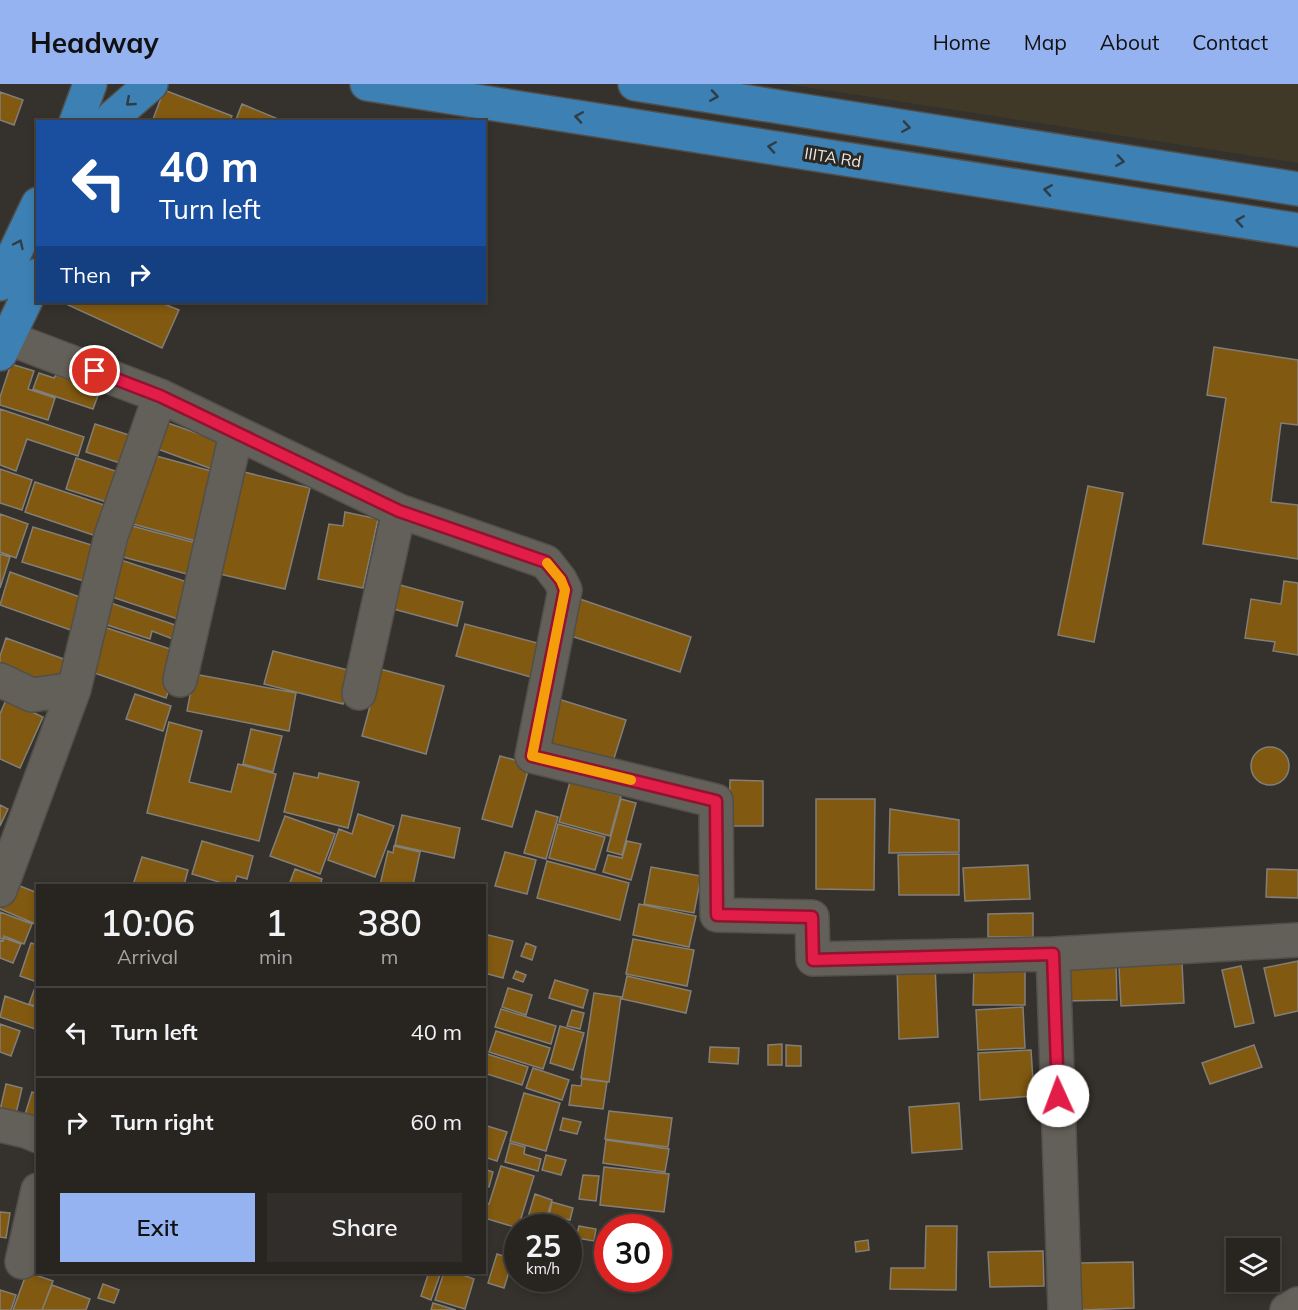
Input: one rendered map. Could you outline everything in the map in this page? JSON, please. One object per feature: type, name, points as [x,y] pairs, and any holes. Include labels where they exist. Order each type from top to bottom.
[{"type":"main road","points":[[77,120],[90,84]]},
{"type":"main road","points":[[112,120],[151,84]]},
{"type":"main road","name":"IIITA Rd","points":[[367,84],[1298,230]]},
{"type":"main road","points":[[635,84],[1298,189]]},
{"type":"main road","points":[[0,284],[36,208]]},
{"type":"main road","points":[[4,346],[36,279]]},
{"type":"street","points":[[4,346],[160,396],[399,511],[546,562],[561,580],[565,590],[532,756],[716,801],[717,915],[812,917],[813,960],[1053,954],[1298,940]]},
{"type":"street","points":[[0,890],[74,689],[111,536],[160,396]]},
{"type":"street","points":[[180,680],[236,434]]},
{"type":"street","points":[[359,693],[399,511]]},
{"type":"street","points":[[0,680],[32,694],[74,689]]},
{"type":"street","points":[[1053,954],[1065,1310]]},
{"type":"street","points":[[0,1125],[36,1135]]},
{"type":"street","points":[[22,1262],[36,1199]]},
{"type":"street","points":[[1287,1310],[1298,1304]]},
{"type":"shaded area","points":[[786,84],[1298,84],[1298,163]]},
{"type":"building","points":[[164,90],[232,116],[230,120],[153,120]]},
{"type":"building","points":[[0,92],[23,100],[14,125],[0,120]]},
{"type":"building","points":[[242,104],[280,120],[236,120]]},
{"type":"building","points":[[69,303],[162,303],[179,310],[162,348],[68,305]]},
{"type":"building","points":[[1214,347],[1298,360],[1298,425],[1281,423],[1271,502],[1298,505],[1298,559],[1203,544],[1226,398],[1207,395]]},
{"type":"building","points":[[11,364],[34,371],[28,389],[55,398],[48,420],[0,405],[0,397]]},
{"type":"building","points":[[39,373],[54,378],[56,375],[100,390],[93,409],[33,389]]},
{"type":"building","points":[[0,409],[84,437],[78,456],[27,439],[16,471],[0,465]]},
{"type":"building","points":[[165,422],[222,442],[212,469],[155,448]]},
{"type":"building","points":[[95,424],[135,437],[126,465],[86,452]]},
{"type":"building","points":[[149,454],[215,472],[196,541],[129,523]]},
{"type":"building","points":[[76,458],[124,474],[113,504],[66,489]]},
{"type":"building","points":[[0,469],[32,480],[22,510],[0,503]]},
{"type":"building","points":[[240,471],[310,488],[285,589],[215,573]]},
{"type":"building","points":[[35,482],[110,507],[99,537],[25,512]]},
{"type":"building","points":[[1088,486],[1123,493],[1094,642],[1058,635]]},
{"type":"building","points":[[345,512],[378,519],[363,588],[318,579],[329,524],[343,526]]},
{"type":"building","points":[[0,514],[28,524],[16,558],[0,552]]},
{"type":"building","points":[[132,526],[196,543],[187,574],[123,557]]},
{"type":"building","points":[[33,527],[98,547],[87,582],[22,562]]},
{"type":"building","points":[[0,554],[10,557],[0,588]]},
{"type":"building","points":[[121,560],[190,583],[178,619],[109,596]]},
{"type":"building","points":[[10,572],[91,601],[79,633],[0,605]]},
{"type":"building","points":[[1284,581],[1298,583],[1298,655],[1273,651],[1275,642],[1245,638],[1251,599],[1281,604]]},
{"type":"building","points":[[389,582],[463,602],[457,626],[382,606]]},
{"type":"building","points":[[577,598],[691,637],[680,672],[565,634]]},
{"type":"building","points":[[108,602],[178,626],[173,639],[152,631],[150,639],[101,623]]},
{"type":"building","points":[[465,624],[541,644],[531,677],[456,656]]},
{"type":"building","points":[[101,626],[182,653],[166,698],[86,670]]},
{"type":"building","points":[[6,638],[69,661],[60,686],[0,666],[0,656]]},
{"type":"building","points":[[273,651],[352,671],[343,704],[264,684]]},
{"type":"building","points":[[380,669],[444,686],[426,754],[362,736]]},
{"type":"building","points":[[194,674],[296,693],[289,731],[187,711]]},
{"type":"building","points":[[135,694],[171,706],[163,731],[126,719]]},
{"type":"building","points":[[555,698],[626,720],[611,768],[540,747]]},
{"type":"building","points":[[6,700],[43,717],[20,768],[0,759],[0,714]]},
{"type":"building","points":[[169,722],[202,731],[189,782],[231,792],[238,764],[276,774],[259,841],[147,813]]},
{"type":"building","points":[[251,729],[282,736],[273,772],[243,764]]},
{"type":"building","points":[[1270,747],[1283,753],[1289,766],[1283,779],[1270,785],[1257,779],[1251,766],[1257,753]]},
{"type":"building","points":[[500,756],[530,764],[512,827],[482,819]]},
{"type":"building","points":[[294,773],[318,778],[319,773],[359,782],[348,828],[284,812]]},
{"type":"building","points":[[730,780],[763,781],[763,826],[729,826]]},
{"type":"building","points":[[570,782],[621,796],[610,836],[559,822]]},
{"type":"building","points":[[621,799],[636,803],[622,855],[607,851]]},
{"type":"building","points":[[816,799],[875,799],[874,890],[816,889]]},
{"type":"building","points":[[0,805],[8,809],[0,826]]},
{"type":"building","points":[[890,809],[959,820],[959,852],[889,853]]},
{"type":"building","points":[[536,811],[558,817],[546,859],[524,853]]},
{"type":"building","points":[[358,814],[394,826],[375,877],[328,860],[339,829],[352,834]]},
{"type":"building","points":[[402,815],[460,828],[454,858],[395,845]]},
{"type":"building","points":[[285,816],[335,834],[320,874],[270,856]]},
{"type":"building","points":[[558,824],[605,837],[595,870],[549,858]]},
{"type":"building","points":[[202,841],[253,856],[247,879],[237,876],[234,884],[226,884],[192,874]]},
{"type":"building","points":[[627,841],[641,844],[631,880],[603,872],[608,855],[622,858]]},
{"type":"building","points":[[394,846],[420,852],[413,884],[380,884],[388,851],[393,853]]},
{"type":"building","points":[[505,852],[536,860],[527,894],[495,886]]},
{"type":"building","points":[[959,854],[959,895],[899,895],[898,855]]},
{"type":"building","points":[[142,857],[188,870],[184,884],[133,884]]},
{"type":"building","points":[[547,861],[629,883],[620,920],[537,898]]},
{"type":"building","points":[[1028,865],[1030,899],[965,901],[963,868]]},
{"type":"building","points":[[651,867],[701,876],[694,913],[644,904]]},
{"type":"building","points":[[295,869],[322,879],[320,884],[289,884]]},
{"type":"building","points":[[1267,869],[1298,870],[1298,898],[1266,897]]},
{"type":"building","points":[[7,881],[36,892],[36,924],[0,909],[0,898]]},
{"type":"building","points":[[639,904],[696,916],[689,947],[633,935]]},
{"type":"building","points":[[0,912],[32,924],[24,944],[4,936],[3,939],[0,938]]},
{"type":"building","points":[[1033,913],[1033,937],[988,937],[988,914]]},
{"type":"building","points":[[486,934],[513,941],[503,978],[486,974]]},
{"type":"building","points":[[4,938],[21,944],[13,963],[0,958],[0,940],[3,941]]},
{"type":"building","points":[[633,939],[694,950],[687,986],[626,974]]},
{"type":"building","points":[[31,943],[36,944],[36,982],[20,976]]},
{"type":"building","points":[[526,943],[536,947],[532,960],[521,956]]},
{"type":"building","points":[[1298,961],[1298,1011],[1275,1016],[1264,968]]},
{"type":"building","points":[[1116,962],[1117,1000],[1064,1001],[1063,963]]},
{"type":"building","points":[[1182,963],[1184,1003],[1121,1006],[1119,967]]},
{"type":"building","points":[[935,964],[938,1037],[899,1039],[897,965]]},
{"type":"building","points":[[974,965],[1025,965],[1025,1005],[973,1005]]},
{"type":"building","points":[[1241,966],[1254,1023],[1235,1027],[1222,970]]},
{"type":"building","points":[[516,971],[526,975],[523,982],[513,978]]},
{"type":"building","points":[[627,976],[691,991],[686,1013],[622,999]]},
{"type":"building","points":[[555,980],[588,990],[583,1008],[549,998]]},
{"type":"building","points":[[36,985],[36,1006],[29,1004]]},
{"type":"building","points":[[508,988],[532,995],[526,1015],[502,1007]]},
{"type":"building","points":[[594,993],[621,997],[609,1082],[581,1078]]},
{"type":"building","points":[[5,996],[36,1007],[36,1029],[0,1017]]},
{"type":"building","points":[[1023,1007],[1025,1048],[978,1050],[976,1010]]},
{"type":"building","points":[[501,1009],[556,1026],[551,1044],[495,1027]]},
{"type":"building","points":[[572,1010],[584,1013],[580,1029],[567,1026]]},
{"type":"building","points":[[0,1024],[20,1031],[11,1056],[0,1052]]},
{"type":"building","points":[[560,1026],[584,1033],[573,1070],[550,1063]]},
{"type":"building","points":[[496,1031],[550,1048],[543,1069],[489,1052]]},
{"type":"building","points":[[782,1044],[782,1065],[768,1065],[768,1045]]},
{"type":"building","points":[[786,1045],[801,1046],[801,1066],[786,1066]]},
{"type":"building","points":[[1254,1045],[1262,1067],[1210,1084],[1202,1063]]},
{"type":"building","points":[[710,1047],[739,1048],[738,1064],[709,1062]]},
{"type":"building","points":[[1031,1050],[1034,1096],[980,1100],[978,1053]]},
{"type":"building","points":[[486,1054],[528,1067],[522,1085],[486,1074]]},
{"type":"building","points":[[533,1068],[569,1080],[562,1100],[526,1088]]},
{"type":"building","points":[[582,1079],[607,1082],[603,1109],[569,1105],[572,1085],[581,1086]]},
{"type":"building","points":[[6,1084],[22,1088],[14,1122],[0,1110]]},
{"type":"building","points":[[32,1092],[36,1093],[36,1124],[23,1121]]},
{"type":"building","points":[[524,1093],[560,1103],[546,1151],[510,1141]]},
{"type":"building","points":[[959,1103],[962,1149],[912,1153],[909,1107]]},
{"type":"building","points":[[609,1111],[672,1118],[668,1147],[605,1139]]},
{"type":"building","points":[[563,1118],[581,1122],[577,1134],[560,1130]]},
{"type":"building","points":[[486,1126],[507,1132],[497,1161],[486,1158]]},
{"type":"building","points":[[606,1140],[669,1149],[665,1172],[603,1163]]},
{"type":"building","points":[[510,1143],[525,1147],[524,1154],[541,1159],[538,1171],[505,1162]]},
{"type":"building","points":[[546,1155],[566,1160],[561,1175],[542,1170]]},
{"type":"building","points":[[501,1166],[534,1176],[522,1214],[504,1214],[504,1224],[486,1219],[486,1203],[489,1204]]},
{"type":"building","points":[[604,1167],[669,1174],[664,1212],[600,1205]]},
{"type":"building","points":[[486,1170],[493,1172],[489,1187],[486,1186]]},
{"type":"building","points":[[583,1175],[599,1176],[596,1201],[579,1199]]},
{"type":"building","points":[[535,1194],[552,1200],[548,1214],[529,1214]]},
{"type":"building","points":[[552,1202],[573,1208],[572,1214],[549,1214]]},
{"type":"building","points":[[0,1212],[10,1213],[6,1238],[0,1237]]},
{"type":"building","points":[[926,1226],[957,1226],[956,1290],[890,1289],[891,1268],[925,1268]]},
{"type":"building","points":[[582,1227],[594,1229],[594,1241],[582,1239]]},
{"type":"building","points":[[868,1240],[869,1250],[856,1252],[855,1242]]},
{"type":"building","points":[[1043,1251],[1044,1286],[990,1287],[988,1252]]},
{"type":"building","points":[[497,1254],[504,1256],[504,1288],[488,1283]]},
{"type":"building","points":[[1133,1262],[1134,1308],[1081,1310],[1080,1263]]},
{"type":"building","points":[[27,1272],[53,1281],[42,1310],[13,1310]]},
{"type":"building","points":[[428,1274],[440,1274],[431,1300],[421,1296]]},
{"type":"building","points":[[443,1274],[460,1274],[474,1279],[465,1309],[435,1300]]},
{"type":"building","points":[[103,1284],[119,1290],[114,1303],[98,1298]]},
{"type":"building","points":[[52,1285],[90,1299],[86,1310],[42,1310]]},
{"type":"building","points":[[0,1290],[16,1295],[11,1310],[0,1310]]},
{"type":"building","points":[[433,1303],[456,1310],[431,1310]]},
{"type":"slow traffic","points":[[547,563],[561,580],[565,590],[533,740],[532,756],[631,780]]},
{"type":"route","points":[[95,371],[160,396],[399,511],[546,562],[561,580],[565,590],[533,740],[532,756],[716,801],[717,915],[812,917],[813,960],[1053,954],[1058,1096]]}]
